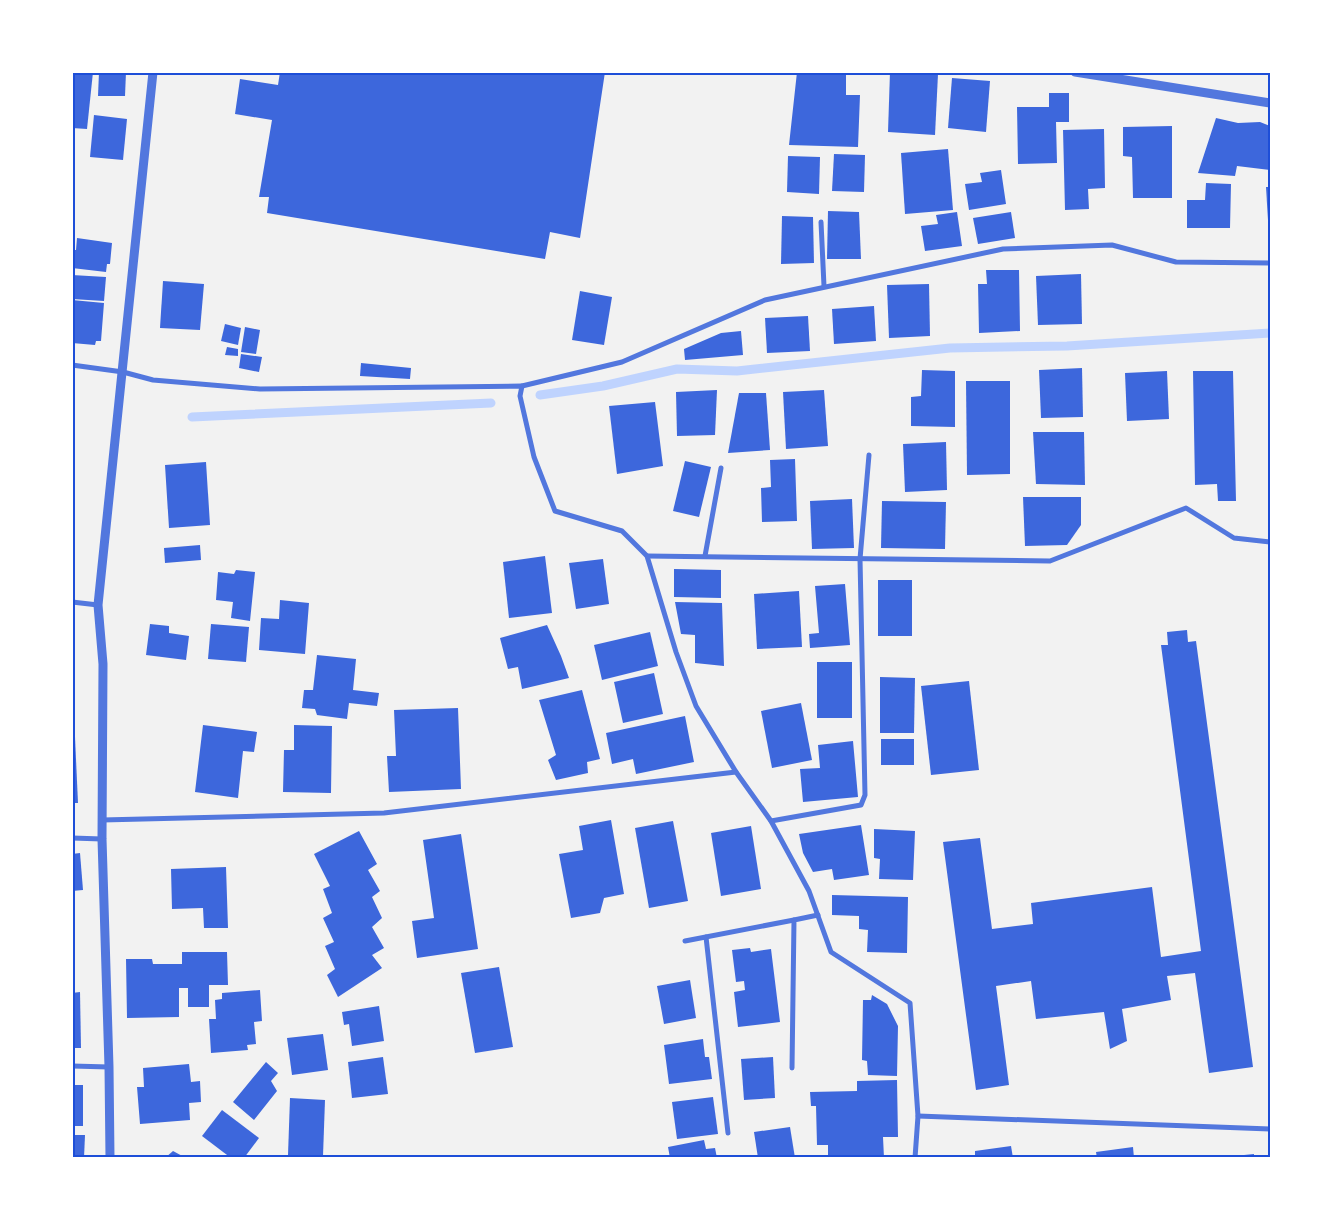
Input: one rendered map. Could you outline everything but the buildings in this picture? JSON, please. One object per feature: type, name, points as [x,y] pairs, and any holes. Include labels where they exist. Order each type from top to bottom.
[{"type":"street","points":[[110,1158],[102,838],[103,664],[98,605],[153,72]]},
{"type":"street","points":[[1075,72],[1270,103]]},
{"type":"street","points":[[821,222],[824,286]]},
{"type":"street","points":[[72,365],[123,372],[153,380],[260,389],[522,386],[622,362],[765,300],[1003,249],[1112,245],[1176,262],[1270,263]]},
{"type":"street","points":[[522,386],[520,396],[534,457],[555,511],[622,531],[647,556],[676,652],[696,706],[736,772],[771,822],[809,891],[831,952],[910,1003],[918,1116],[915,1158]]},
{"type":"street","points":[[771,822],[861,805],[865,795],[860,559],[870,455]]},
{"type":"street","points":[[705,556],[721,468]]},
{"type":"street","points":[[647,556],[1050,561],[1186,508],[1234,538],[1270,542]]},
{"type":"street","points":[[72,602],[98,605]]},
{"type":"street","points":[[102,820],[384,813],[736,772]]},
{"type":"street","points":[[72,838],[102,838]]},
{"type":"street","points":[[685,941],[818,915]]},
{"type":"street","points":[[792,1068],[794,920]]},
{"type":"street","points":[[706,937],[728,1133]]},
{"type":"street","points":[[72,1066],[109,1067]]},
{"type":"street","points":[[918,1116],[1270,1129]]},
{"type":"waterway","points":[[540,395],[603,386],[677,369],[737,371],[950,348],[1067,346],[1270,333]]},
{"type":"waterway","points":[[192,417],[491,403]]}]
